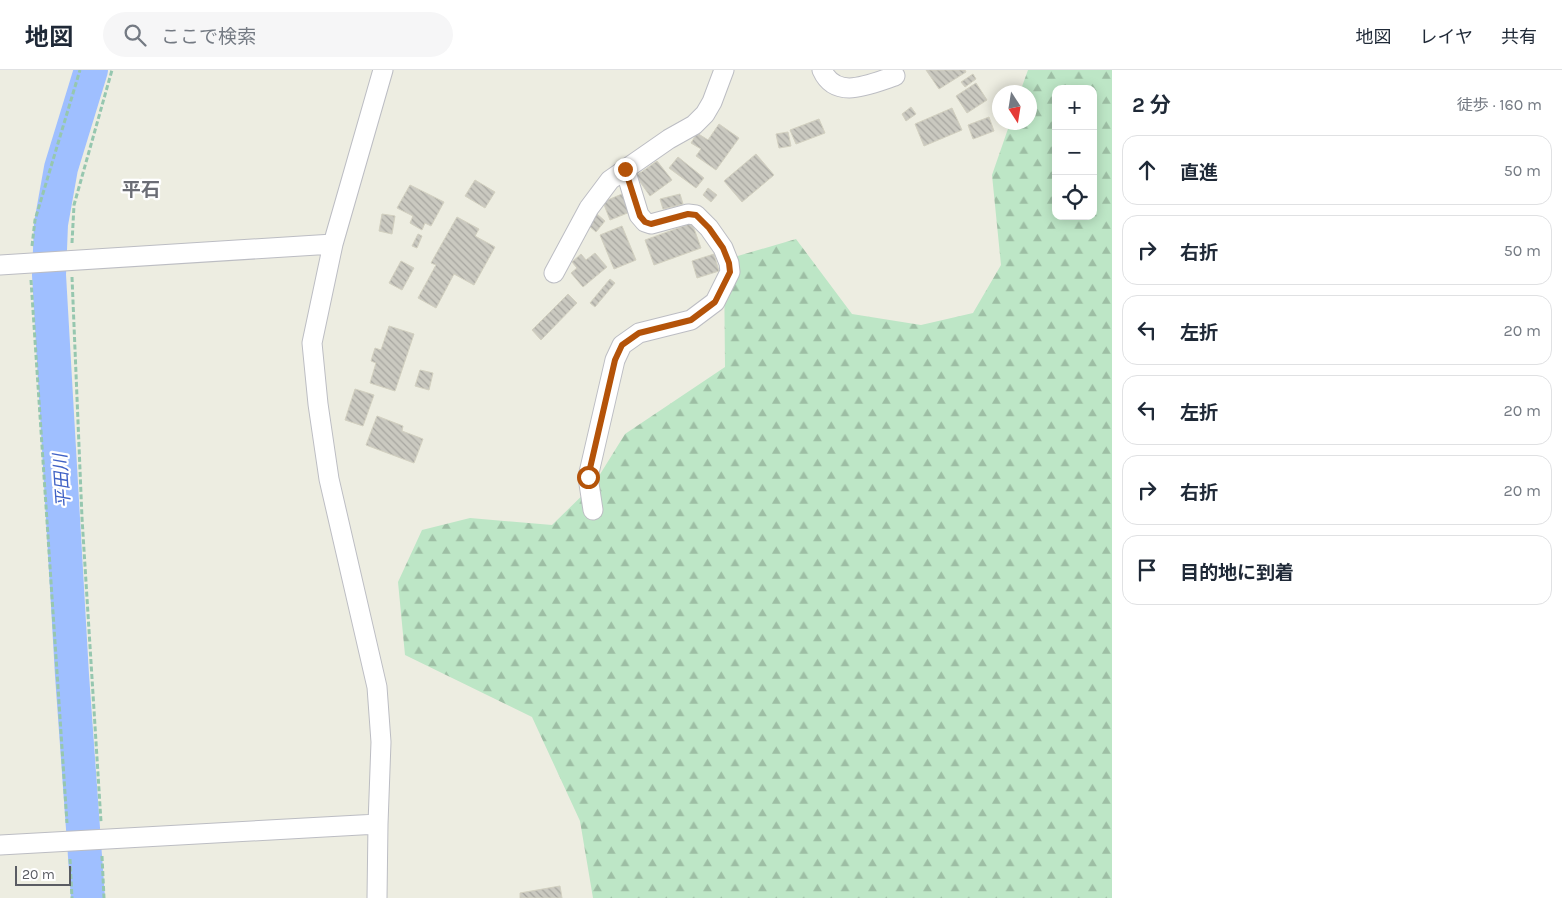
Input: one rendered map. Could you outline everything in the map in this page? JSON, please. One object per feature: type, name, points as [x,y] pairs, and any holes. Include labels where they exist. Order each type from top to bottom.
[{"type":"street","points":[[377,898],[381,742],[377,687],[329,479],[318,404],[312,343],[333,244],[383,70]]},
{"type":"street","points":[[554,273],[589,208],[610,180],[669,139],[694,125],[705,114],[712,102],[724,70]]},
{"type":"street","points":[[822,70],[825,78],[833,85],[844,89],[864,86],[895,76]]},
{"type":"street","points":[[593,510],[588,477],[615,360],[622,345],[639,333],[691,320],[715,302],[730,272],[729,263],[723,248],[709,228],[696,215],[688,214],[651,224],[645,222],[640,216],[625,169]]},
{"type":"street","points":[[0,265],[333,244]]},
{"type":"street","points":[[0,845],[378,824]]},
{"type":"path","points":[[72,898],[34,263],[35,220],[80,70]]},
{"type":"path","points":[[104,898],[68,261],[74,205],[112,70]]},
{"type":"green space","points":[[1028,70],[1112,70],[1112,898],[593,898],[580,821],[532,717],[405,655],[398,582],[422,530],[470,518],[552,525],[594,484],[625,434],[725,367],[724,260],[796,239],[852,314],[921,325],[973,313],[1001,265],[992,175],[1008,130],[1037,130],[1037,85],[1023,85]]},
{"type":"building","points":[[926,70],[965,70],[966,72],[939,89]]},
{"type":"building","points":[[973,74],[976,79],[965,87],[961,82]]},
{"type":"building","points":[[976,83],[987,100],[967,113],[956,96]]},
{"type":"building","points":[[911,107],[916,114],[906,121],[902,114]]},
{"type":"building","points":[[952,108],[962,130],[924,146],[915,124]]},
{"type":"building","points":[[989,117],[992,130],[994,131],[973,139],[968,125]]},
{"type":"building","points":[[819,119],[825,133],[796,144],[790,130]]},
{"type":"building","points":[[719,124],[739,138],[716,170],[696,156],[701,149],[691,143],[697,133],[708,140]]},
{"type":"building","points":[[788,132],[791,146],[779,148],[776,134]]},
{"type":"building","points":[[756,154],[774,175],[742,202],[724,181]]},
{"type":"building","points":[[678,157],[704,178],[696,188],[669,168]]},
{"type":"building","points":[[657,161],[672,180],[650,196],[636,176]]},
{"type":"building","points":[[475,180],[495,192],[485,208],[465,196]]},
{"type":"building","points":[[410,185],[444,202],[431,226],[425,223],[422,230],[410,223],[413,216],[397,208]]},
{"type":"building","points":[[708,188],[717,195],[711,202],[703,195]]},
{"type":"building","points":[[622,194],[630,212],[610,220],[603,202]]},
{"type":"building","points":[[680,194],[683,204],[663,209],[660,199]]},
{"type":"building","points":[[382,214],[395,216],[392,234],[379,231]]},
{"type":"building","points":[[597,214],[605,221],[596,232],[588,225]]},
{"type":"building","points":[[457,217],[479,229],[475,236],[495,247],[474,285],[454,274],[436,308],[418,298],[436,265],[431,263]]},
{"type":"building","points":[[692,223],[701,248],[654,265],[645,240]]},
{"type":"building","points":[[622,226],[636,260],[614,269],[600,235]]},
{"type":"building","points":[[418,234],[422,236],[417,248],[412,246]]},
{"type":"building","points":[[595,253],[607,267],[583,287],[571,273],[577,268],[572,262],[581,254],[586,260]]},
{"type":"building","points":[[714,254],[719,271],[697,278],[692,261]]},
{"type":"building","points":[[401,261],[414,268],[402,290],[389,283]]},
{"type":"building","points":[[610,279],[615,283],[595,307],[590,303]]},
{"type":"building","points":[[568,294],[577,303],[541,340],[532,330]]},
{"type":"building","points":[[389,326],[414,334],[395,391],[370,383],[376,363],[371,361],[375,348],[381,350]]},
{"type":"building","points":[[420,370],[433,373],[429,390],[415,386]]},
{"type":"building","points":[[355,389],[374,395],[363,426],[345,420]]},
{"type":"building","points":[[377,416],[403,426],[402,431],[423,439],[414,463],[366,445]]},
{"type":"building","points":[[560,886],[562,898],[520,898],[520,893]]},
{"type":"waterway","name":"平田川","points":[[88,898],[72,675],[49,275],[51,224],[61,168],[91,70]]},
{"type":"district","name":"平石","points":[[141,190]]},
{"type":"route","points":[[588,477],[615,360],[622,345],[639,333],[691,320],[715,302],[730,272],[729,263],[723,248],[709,228],[696,215],[688,214],[651,224],[645,222],[640,216],[625,169]]}]
